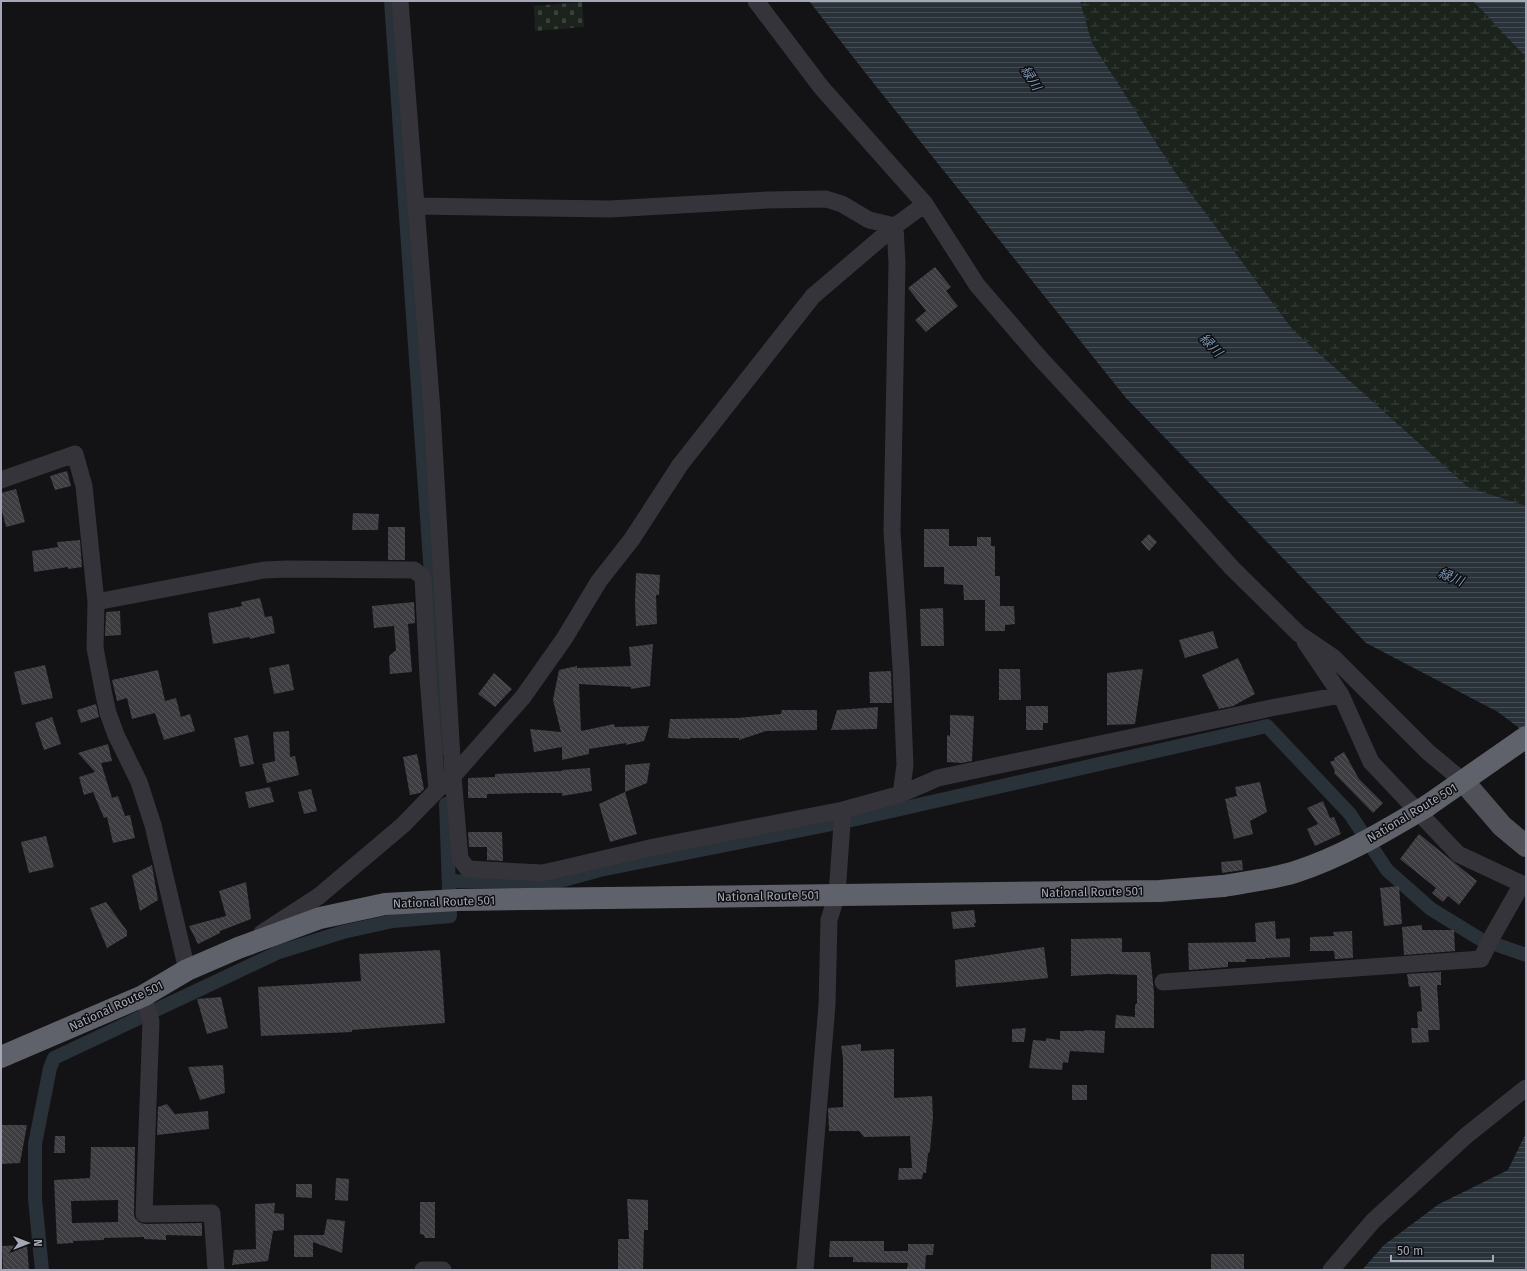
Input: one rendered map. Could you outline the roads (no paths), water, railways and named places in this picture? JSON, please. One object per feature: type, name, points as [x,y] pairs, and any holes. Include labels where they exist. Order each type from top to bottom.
[{"type":"highway","name":"National Route 501","points":[[1,1057],[146,1008],[187,970],[238,948],[320,918],[385,904],[451,900],[1160,891],[1223,886],[1295,872],[1334,856],[1373,837],[1427,806],[1468,779],[1526,737]]},
{"type":"main road","points":[[1468,779],[1502,826],[1526,846]]},
{"type":"street","points":[[400,1],[432,410],[453,776],[460,859],[468,868],[542,873],[654,847],[843,818],[938,778],[1271,708],[1341,695]]},
{"type":"street","points":[[756,1],[821,87],[925,204],[977,285],[1039,357],[1232,568],[1299,634],[1333,657],[1428,752],[1468,779]]},
{"type":"street","points":[[416,206],[610,209],[767,200],[826,199],[842,204],[869,220],[895,226]]},
{"type":"street","points":[[238,948],[320,896],[404,825],[437,790],[453,776],[523,697],[564,639],[599,581],[632,539],[680,465],[808,302],[895,226],[925,204]]},
{"type":"street","points":[[895,226],[896,263],[892,531],[901,668],[905,765],[901,794]]},
{"type":"street","points":[[1,480],[75,454],[84,486],[96,602],[95,648],[108,713],[116,735],[139,782],[153,825],[187,970]]},
{"type":"street","points":[[96,602],[264,570],[287,568],[414,570],[423,578],[437,790]]},
{"type":"street","points":[[1163,982],[1481,959],[1492,935],[1524,886],[1458,854],[1371,762],[1341,695],[1299,634]]},
{"type":"street","points":[[805,1270],[827,1005],[829,920],[837,894],[843,818]]},
{"type":"street","points":[[146,1008],[144,1214],[212,1213],[216,1270]]},
{"type":"street","points":[[1331,1270],[1373,1221],[1467,1135],[1526,1088]]},
{"type":"street","points":[[423,1270],[444,1270]]},
{"type":"water","name":"緑川","points":[[809,1],[1080,1],[1092,43],[1175,172],[1293,330],[1468,487],[1526,506],[1526,733],[1498,712],[1366,643],[1126,398]]},
{"type":"water","points":[[1473,1],[1526,1],[1526,56],[1522,53]]},
{"type":"water","points":[[1526,1133],[1526,1270],[1362,1270],[1384,1245],[1439,1204],[1508,1170]]},
{"type":"waterway","points":[[391,1],[443,747]]},
{"type":"waterway","points":[[449,881],[556,882],[600,870],[852,820],[1267,726],[1350,814],[1387,870],[1431,909],[1480,939],[1526,955]]},
{"type":"waterway","points":[[42,1270],[35,1199],[35,1144],[50,1068],[54,1058],[279,952],[343,932],[393,921],[450,916],[446,804]]}]
